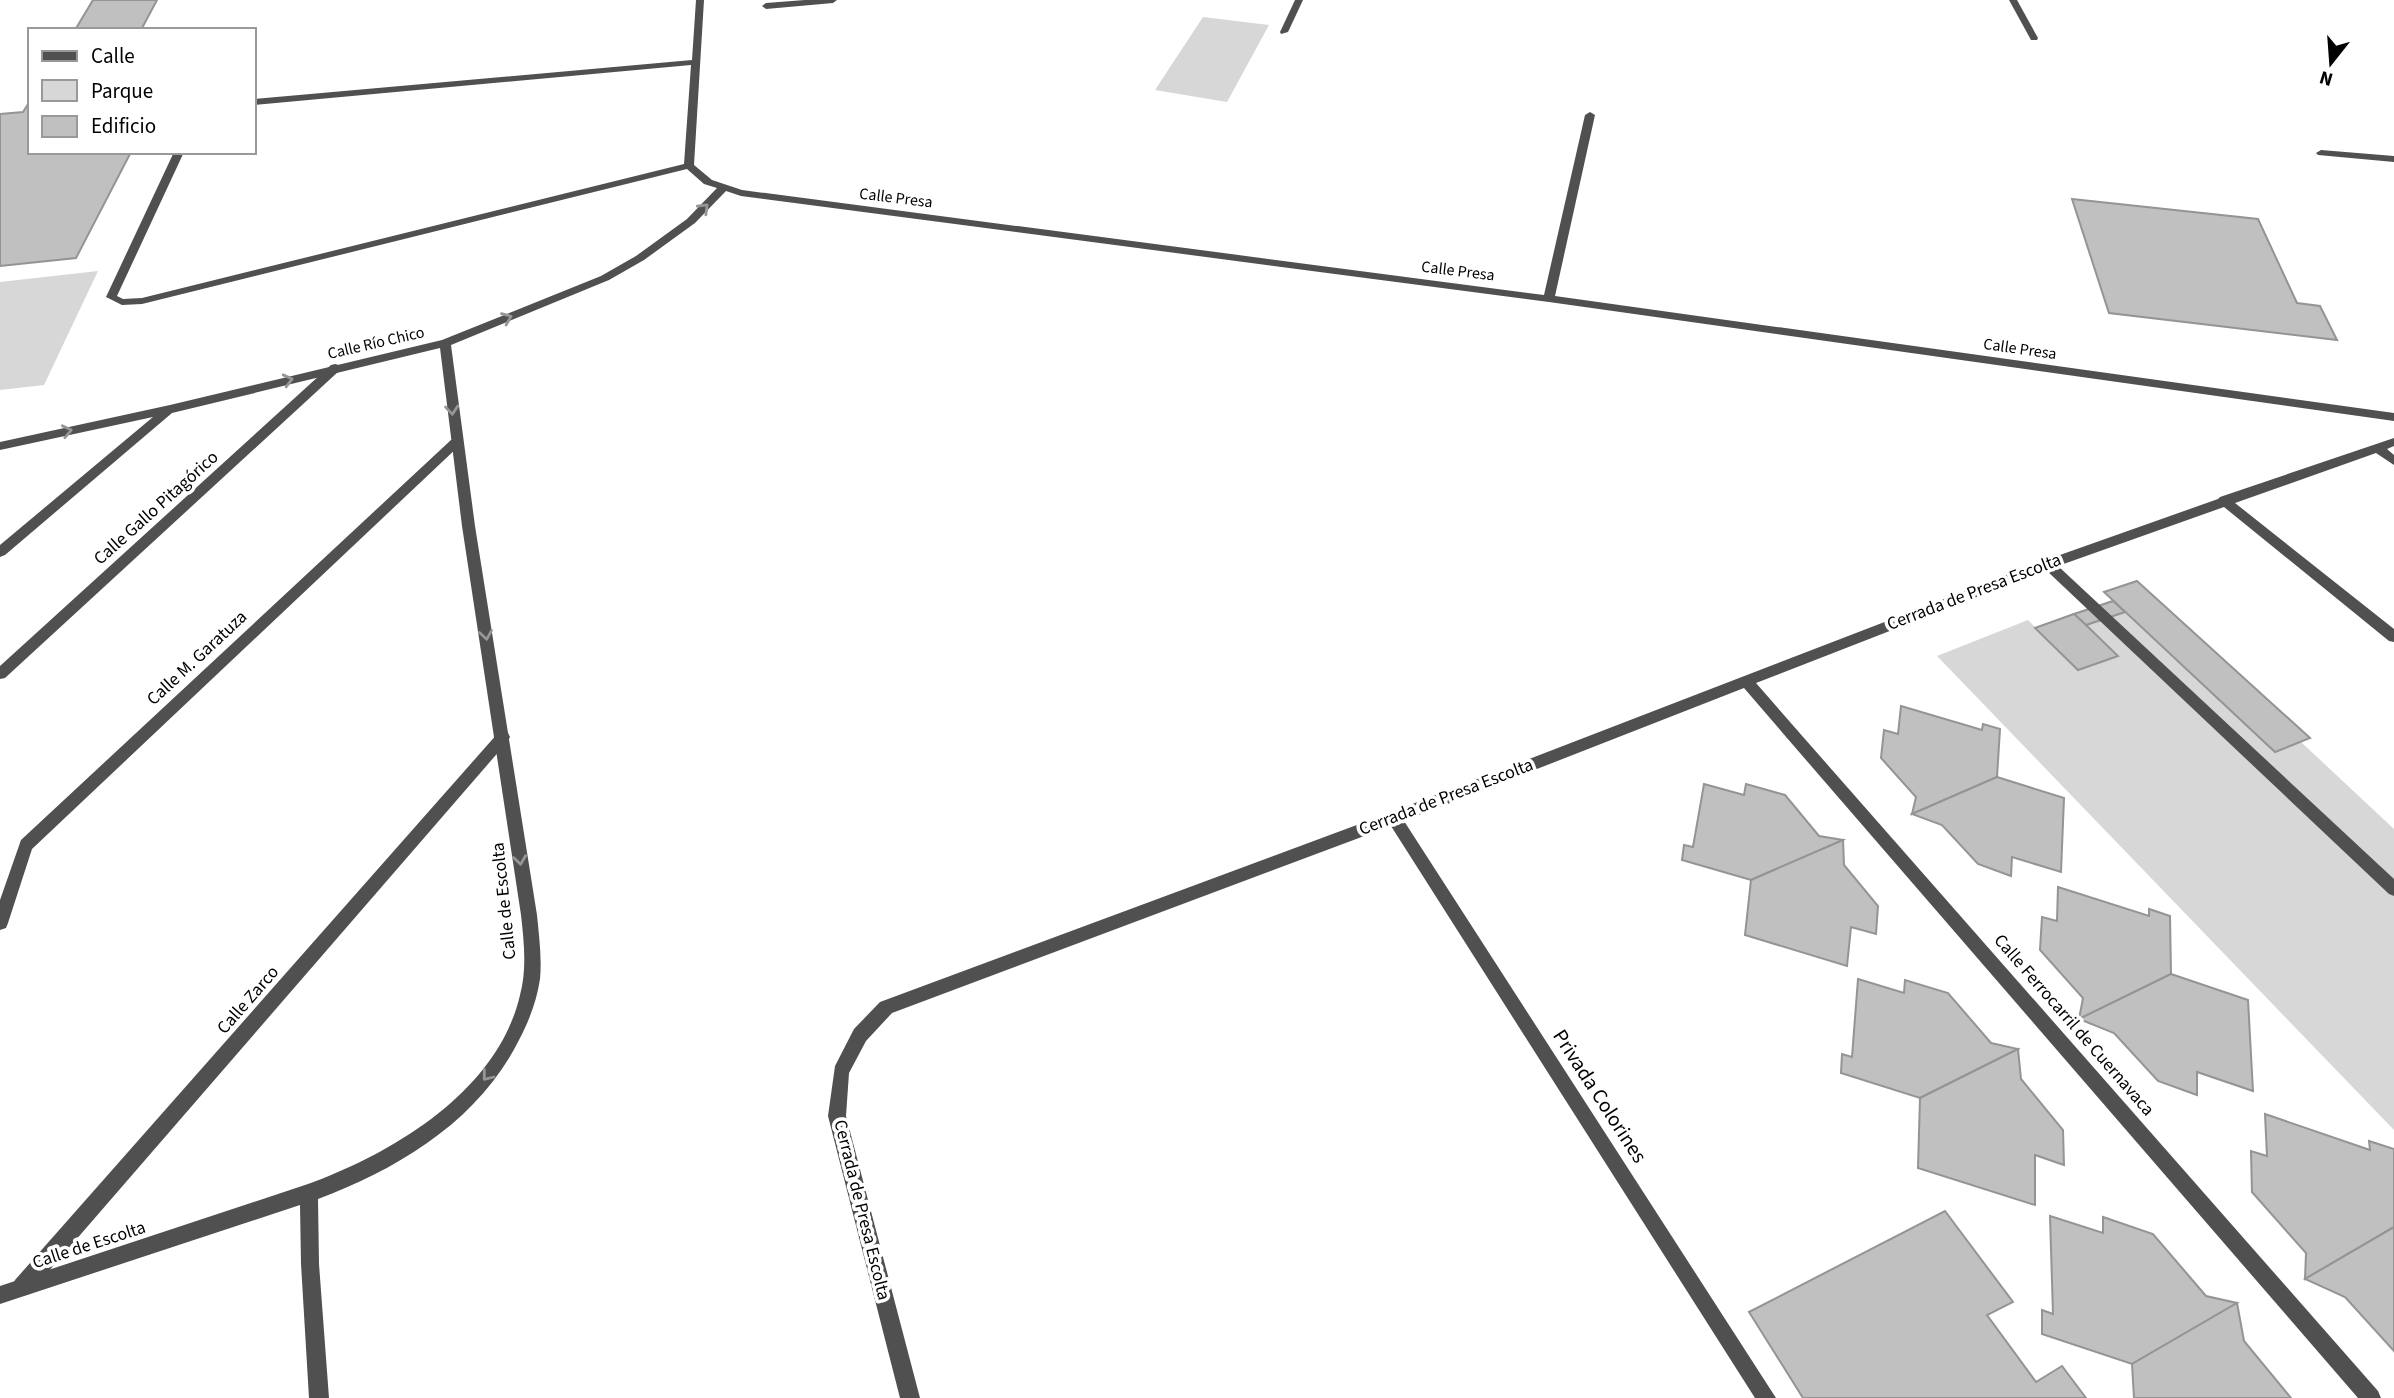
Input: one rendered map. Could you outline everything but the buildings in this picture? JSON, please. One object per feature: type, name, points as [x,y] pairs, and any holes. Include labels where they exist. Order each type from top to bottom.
[{"type":"street","points":[[178,154],[111,297],[122,302],[142,301],[689,166],[700,0]]},
{"type":"street","points":[[766,6],[833,0]]},
{"type":"street","points":[[1283,32],[1299,0]]},
{"type":"street","points":[[2013,0],[2034,38]]},
{"type":"street","points":[[256,102],[695,62]]},
{"type":"street","points":[[1549,299],[1590,115]]},
{"type":"street","points":[[2321,153],[2394,159]]},
{"type":"street","name":"Calle Presa","points":[[689,166],[695,174],[723,188],[820,204],[1549,299],[2394,417]]},
{"type":"street","name":"Calle Río Chico","points":[[0,446],[170,409],[445,342],[605,278],[671,237],[723,188]]},
{"type":"street","name":"Calle de Escolta","points":[[0,1296],[309,1194],[379,1163],[441,1124],[488,1078],[513,1036],[529,996],[532,946],[503,737],[455,443],[445,342]]},
{"type":"street","name":"Calle Gallo Pitagórico","points":[[0,674],[335,369]]},
{"type":"street","points":[[0,552],[170,409]]},
{"type":"street","name":"Cerrada de Presa Escolta","points":[[910,1398],[837,1116],[841,1072],[860,1035],[886,1007],[1394,818],[2049,564],[2394,442]]},
{"type":"street","name":"Calle M. Garatuza","points":[[0,923],[26,845],[455,443]]},
{"type":"street","points":[[2377,447],[2394,461]]},
{"type":"street","points":[[2224,500],[2394,637]]},
{"type":"street","points":[[2049,564],[2394,888]]},
{"type":"street","name":"Calle Ferrocarril de Cuernavaca","points":[[1745,680],[2371,1398]]},
{"type":"street","name":"Calle Zarco","points":[[22,1287],[503,737]]},
{"type":"street","name":"Privada Colorines","points":[[1394,818],[1766,1398]]},
{"type":"street","points":[[309,1194],[318,1398]]},
{"type":"green space","points":[[1203,17],[1269,25],[1227,102],[1155,90]]},
{"type":"green space","points":[[98,271],[44,385],[0,390],[0,282]]},
{"type":"green space","points":[[2125,612],[2275,752],[2301,742],[2394,829],[2394,1130],[1937,656],[2028,620],[2078,670],[2118,656],[2086,625]]}]
